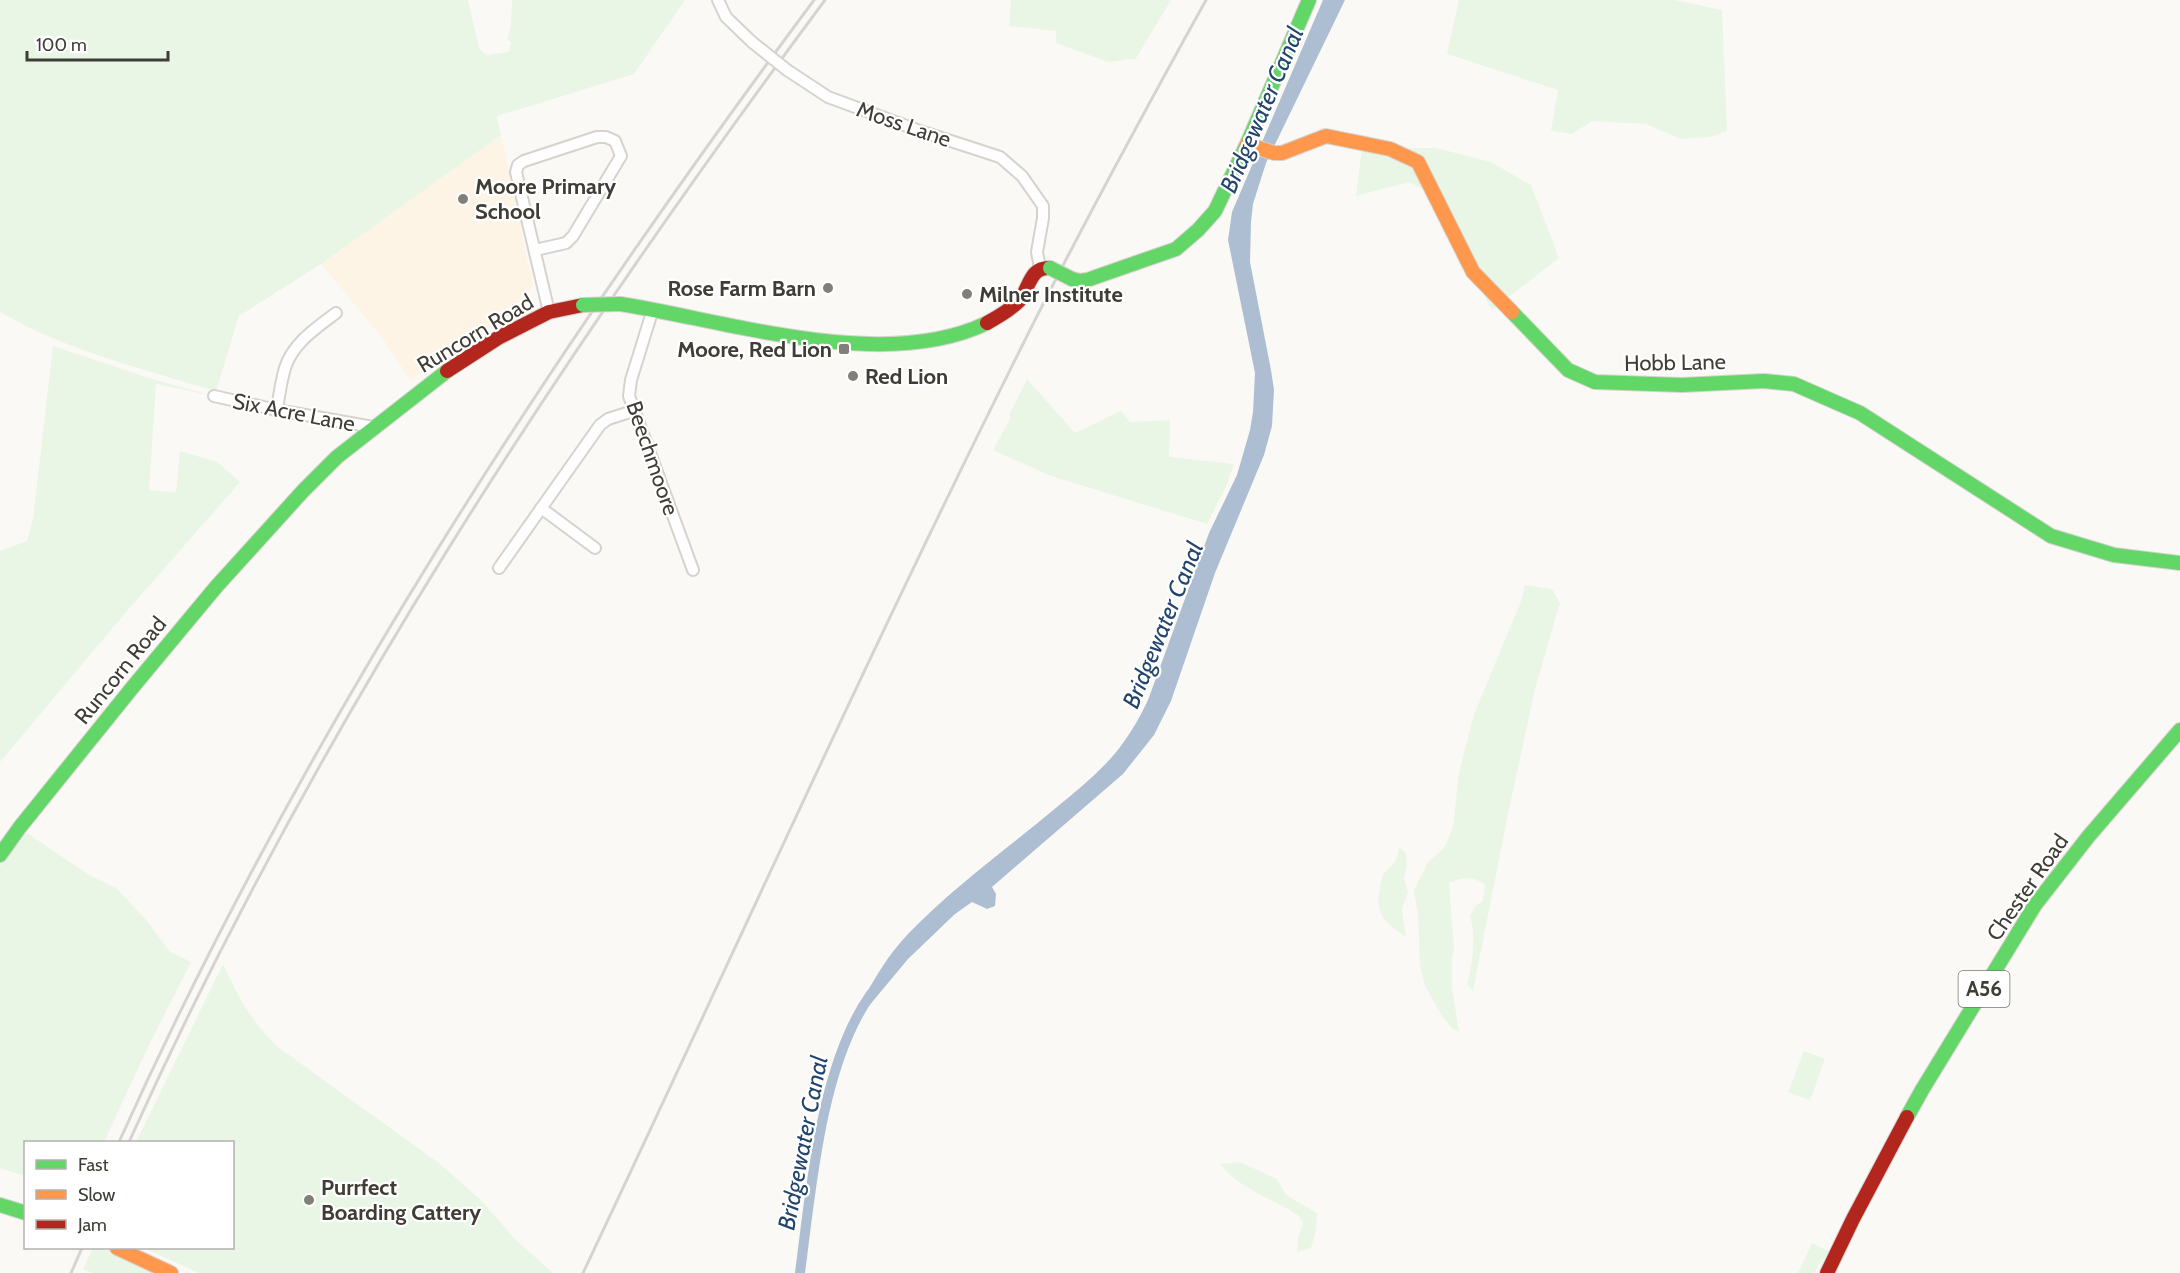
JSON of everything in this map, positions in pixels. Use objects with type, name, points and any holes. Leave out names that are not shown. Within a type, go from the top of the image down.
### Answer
[{"type":"main road","points":[[1045,268],[1072,279],[1087,280],[1176,249],[1197,230],[1215,211],[1250,144],[1310,0]]},
{"type":"main road","name":"Hobb Lane","points":[[1250,144],[1274,153],[1290,152],[1326,136],[1390,149],[1418,162],[1473,272],[1568,370],[1595,382],[1682,385],[1764,381],[1794,384],[1860,413],[2051,536],[2114,555],[2180,563]]},
{"type":"main road","name":"Runcorn Road","points":[[0,855],[94,734],[216,587],[303,491],[337,457],[373,428],[447,371],[498,338],[549,312],[583,305],[620,304],[772,333],[866,346],[908,345],[957,334],[998,318],[1022,298],[1034,273],[1045,268]]},
{"type":"main road","name":"Chester Road","points":[[1827,1273],[1922,1089],[2040,896],[2180,730]]},
{"type":"main road","points":[[0,1205],[24,1213]]},
{"type":"main road","points":[[119,1249],[169,1273]]},
{"type":"street","name":"Moss Lane","points":[[718,0],[726,17],[752,42],[787,70],[828,97],[920,131],[1000,157],[1022,176],[1042,206],[1043,218],[1036,252],[1045,268]]},
{"type":"street","points":[[535,250],[566,243],[573,236],[621,156],[615,141],[606,137],[597,137],[524,160],[518,165],[516,172],[549,312]]},
{"type":"street","name":"Beechmoore","points":[[653,309],[629,396],[693,570]]},
{"type":"street","points":[[277,410],[285,367],[293,352],[303,338],[336,313]]},
{"type":"street","name":"Six Acre Lane","points":[[214,396],[373,428]]},
{"type":"street","points":[[499,568],[600,425],[608,419],[633,411]]},
{"type":"street","points":[[541,508],[595,548]]},
{"type":"shaded area","name":"Moore Primary School","points":[[501,135],[533,286],[518,310],[451,350],[411,381],[383,339],[321,264]]},
{"type":"green space","points":[[0,0],[468,0],[479,48],[486,55],[509,52],[511,42],[507,40],[511,26],[512,0],[685,0],[634,74],[497,116],[501,135],[321,264],[239,316],[216,391],[133,367],[79,348],[52,338],[0,312]]},
{"type":"green space","points":[[1011,0],[1171,0],[1135,60],[1108,62],[1056,43],[1056,31],[1009,26]]},
{"type":"green space","points":[[1459,0],[1675,0],[1722,10],[1727,131],[1710,137],[1681,139],[1646,124],[1592,121],[1572,134],[1551,131],[1558,90],[1447,54]]},
{"type":"green space","points":[[1362,148],[1436,148],[1491,162],[1531,185],[1559,258],[1492,310],[1429,192],[1409,182],[1356,196]]},
{"type":"green space","points":[[53,346],[149,378],[214,396],[156,384],[149,490],[176,492],[180,451],[217,462],[240,482],[126,612],[0,762],[0,551],[27,541],[33,519]]},
{"type":"green space","points":[[1027,379],[1075,433],[1121,411],[1130,422],[1170,420],[1169,457],[1234,464],[1225,489],[1207,524],[1051,476],[993,450],[1011,417],[1009,415]]},
{"type":"green space","points":[[1525,585],[1552,589],[1560,603],[1536,685],[1473,991],[1467,984],[1473,950],[1470,916],[1475,906],[1483,901],[1485,884],[1467,878],[1449,883],[1454,948],[1452,988],[1459,1032],[1452,1028],[1442,1016],[1425,986],[1420,965],[1418,915],[1414,890],[1428,862],[1444,848],[1453,828],[1459,772],[1474,714],[1522,599]]},
{"type":"green space","points":[[27,833],[89,875],[116,888],[148,922],[169,951],[191,962],[104,1141],[24,1141],[24,1176],[0,1168],[0,866]]},
{"type":"green space","points":[[1399,847],[1406,853],[1407,865],[1404,879],[1408,892],[1402,909],[1406,937],[1387,922],[1380,912],[1379,905],[1382,877],[1396,860]]},
{"type":"green space","points":[[223,964],[246,1008],[278,1047],[440,1164],[481,1200],[515,1239],[553,1273],[199,1273],[146,1249],[234,1249],[234,1141],[136,1141]]},
{"type":"green space","points":[[1804,1051],[1825,1059],[1810,1100],[1788,1092]]},
{"type":"green space","points":[[1240,1162],[1277,1179],[1286,1195],[1317,1213],[1316,1231],[1311,1248],[1297,1252],[1298,1238],[1303,1224],[1299,1216],[1237,1181],[1220,1164]]},
{"type":"green space","points":[[1812,1243],[1829,1251],[1814,1273],[1798,1273]]},
{"type":"green space","points":[[93,1249],[101,1249],[132,1261],[153,1273],[92,1273],[83,1269]]},
{"type":"water","points":[[1323,0],[1345,0],[1266,163],[1253,204],[1250,262],[1274,390],[1272,426],[1264,455],[1215,573],[1171,701],[1154,735],[1123,774],[992,887],[996,894],[995,906],[987,909],[972,902],[955,914],[908,959],[868,1007],[861,1002],[888,959],[908,934],[962,884],[1101,769],[1127,738],[1148,700],[1209,533],[1237,475],[1250,430],[1255,373],[1228,240],[1232,212]]},
{"type":"waterway","name":"Bridgewater Canal","points":[[800,1273],[814,1166],[829,1091],[840,1055],[854,1023],[871,994]]},
{"type":"railway","points":[[119,1141],[190,991],[267,842],[349,696],[435,553],[525,411],[619,272],[715,135],[814,0]]},
{"type":"railway","points":[[129,1141],[201,991],[278,842],[360,696],[446,553],[536,411],[630,272],[726,135],[825,0]]},
{"type":"railway","points":[[583,1273],[854,692],[965,461],[1066,259],[1206,0]]},
{"type":"railway","points":[[71,1273],[82,1249]]},
{"type":"traffic: fast","points":[[1072,279],[1087,280],[1176,249],[1215,211],[1247,144],[1309,0]]},
{"type":"traffic: fast","points":[[1050,268],[1072,279]]},
{"type":"traffic: fast","points":[[620,304],[757,331],[805,339],[854,343],[901,344],[946,337],[987,323]]},
{"type":"traffic: fast","points":[[583,305],[620,304]]},
{"type":"traffic: fast","points":[[1512,312],[1568,370],[1595,382],[1682,385],[1764,381],[1794,384],[1860,413],[2051,536],[2114,555],[2180,563]]},
{"type":"traffic: fast","points":[[0,855],[132,688],[216,587],[303,491],[337,457],[447,371]]},
{"type":"traffic: fast","points":[[1907,1117],[2035,905],[2088,837],[2180,730]]},
{"type":"traffic: fast","points":[[0,1205],[24,1212]]},
{"type":"traffic: slow","points":[[1247,144],[1274,153],[1282,153],[1326,136],[1390,149],[1418,162],[1473,272],[1512,312]]},
{"type":"traffic: slow","points":[[119,1249],[171,1273]]},
{"type":"traffic: jam","points":[[987,323],[1019,301],[1038,271],[1050,268]]},
{"type":"traffic: jam","points":[[447,371],[498,338],[549,312],[583,305]]},
{"type":"traffic: jam","points":[[1827,1273],[1907,1117]]},
{"type":"place","name":"Moore Primary School","points":[[463,199]]},
{"type":"place","name":"Rose Farm Barn","points":[[828,288]]},
{"type":"place","name":"Milner Institute","points":[[967,294]]},
{"type":"place","name":"Moore, Red Lion","points":[[844,349]]},
{"type":"place","name":"Red Lion","points":[[853,376]]},
{"type":"place","name":"Purrfect Boarding Cattery","points":[[309,1200]]}]
